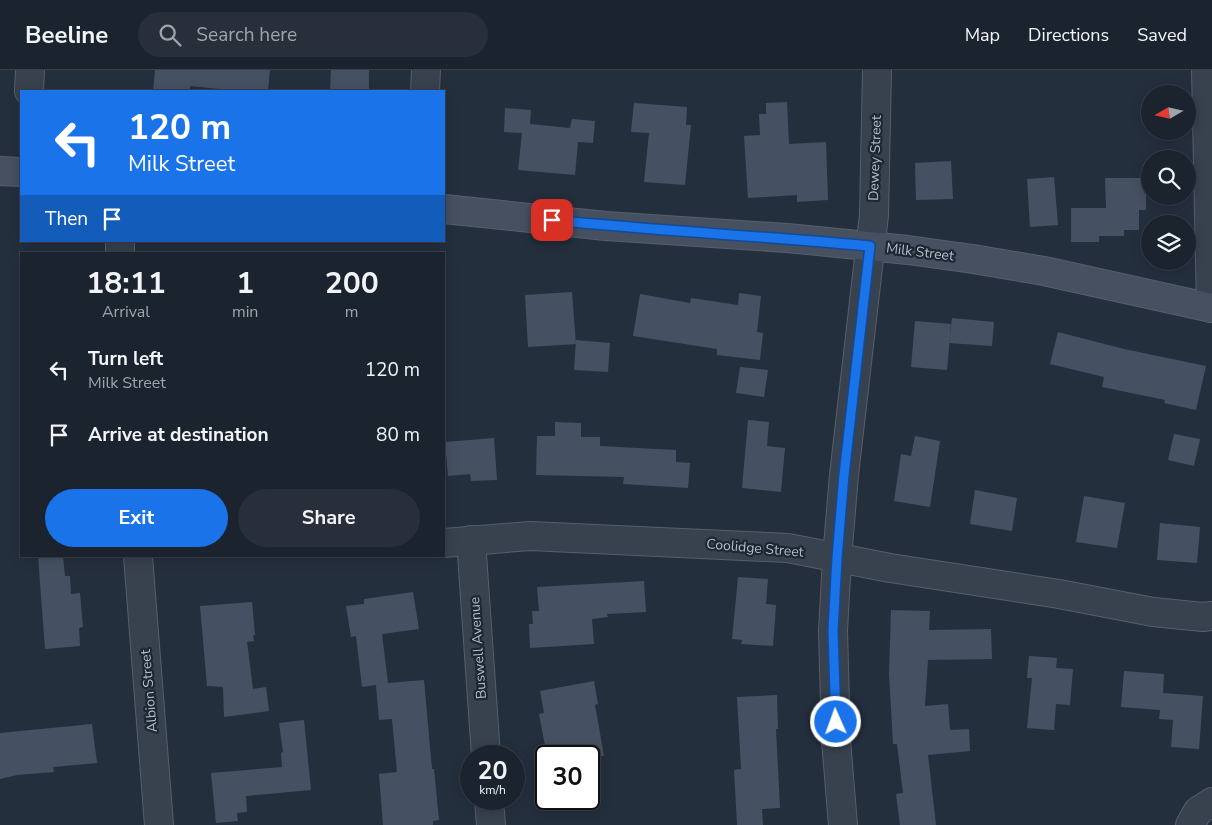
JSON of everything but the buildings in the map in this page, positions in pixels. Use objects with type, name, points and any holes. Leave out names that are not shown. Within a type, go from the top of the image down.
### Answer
[{"type":"street","points":[[29,90],[30,70]]},
{"type":"street","points":[[425,90],[426,70]]},
{"type":"street","name":"Dewey Street","points":[[843,825],[836,740],[833,631],[844,475],[874,215],[877,70]]},
{"type":"street","points":[[1206,70],[1211,308]]},
{"type":"street","points":[[0,171],[20,172]]},
{"type":"street","name":"Milk Street","points":[[445,209],[606,226],[870,246],[974,259],[1044,271],[1211,308]]},
{"type":"street","name":"Coolidge Street","points":[[445,543],[530,536],[788,548],[890,568],[1059,594],[1152,612],[1203,617],[1212,616]]},
{"type":"street","name":"Buswell Avenue","points":[[471,540],[485,745]]},
{"type":"street","name":"Albion Street","points":[[140,557],[159,825]]},
{"type":"street","points":[[1190,825],[1198,811],[1212,802]]},
{"type":"street","points":[[490,810],[491,825]]},
{"type":"route","points":[[552,220],[606,226],[787,238],[870,246],[844,475],[837,558],[833,631],[836,722]]}]
